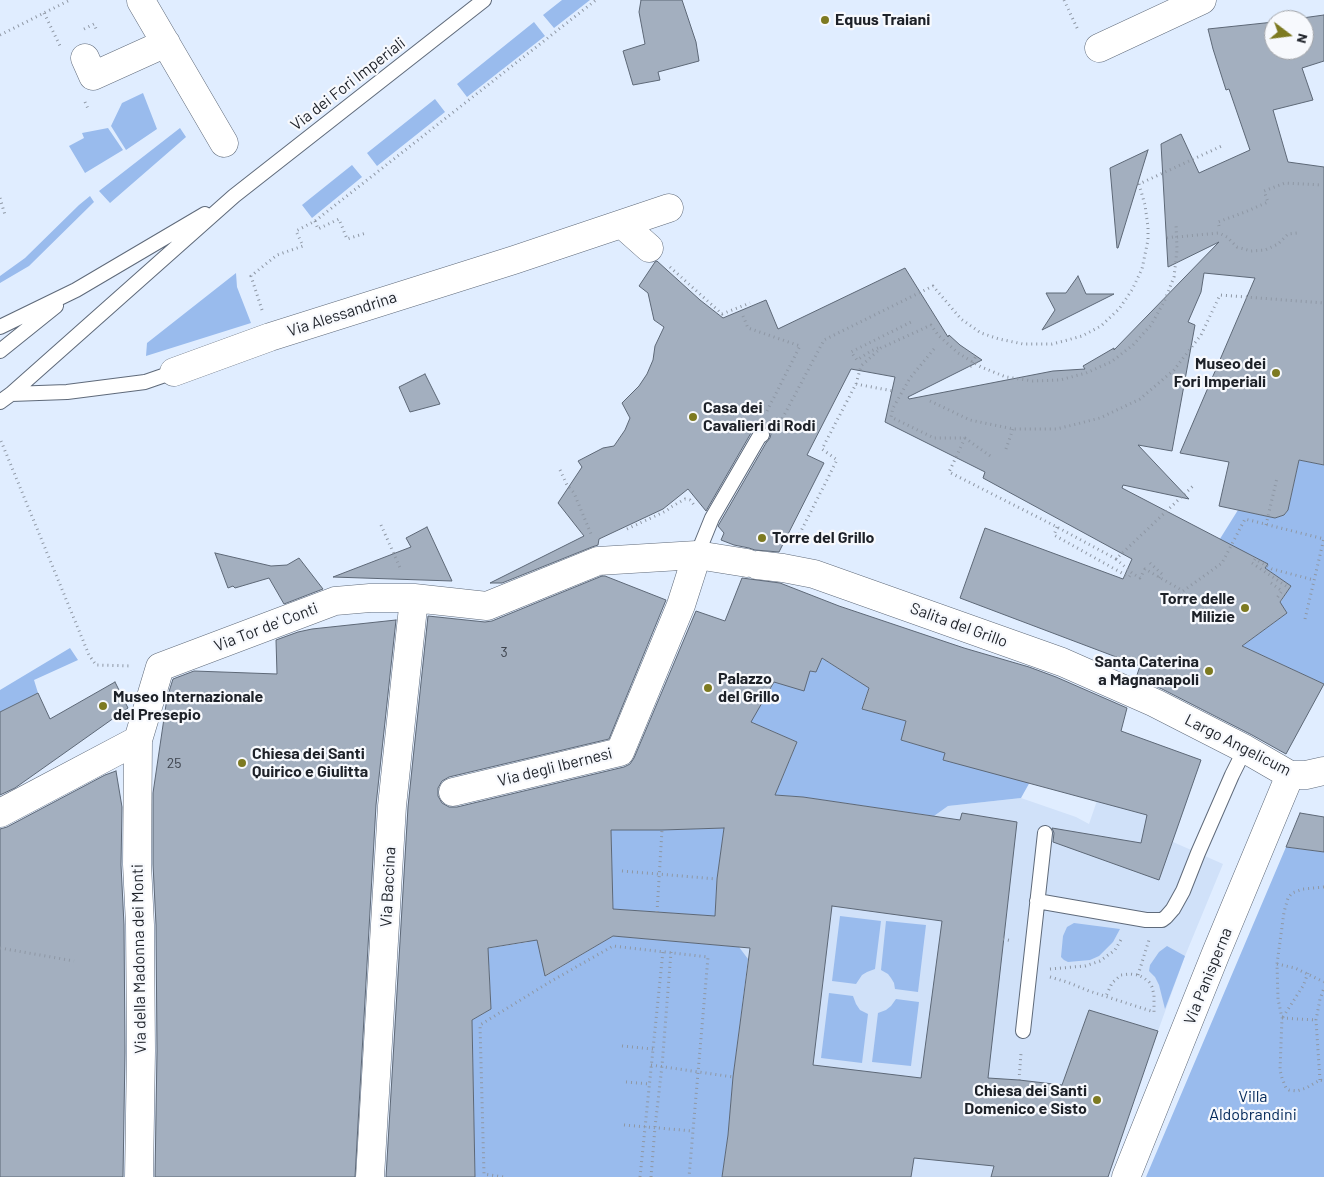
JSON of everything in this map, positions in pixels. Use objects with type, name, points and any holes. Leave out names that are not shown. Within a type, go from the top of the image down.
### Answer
[{"type":"street","points":[[142,0],[224,143]]},
{"type":"street","points":[[1099,48],[1202,0]]},
{"type":"street","points":[[84,58],[93,76],[166,43]]},
{"type":"street","name":"Via Alessandrina","points":[[174,372],[270,337],[514,260],[669,208]]},
{"type":"street","points":[[622,224],[649,248]]},
{"type":"street","name":"Salita del Grillo","points":[[697,555],[814,574],[1062,662],[1155,703]]},
{"type":"street","name":"Via Tor de' Conti","points":[[160,667],[334,601],[370,598],[414,598],[487,606],[598,561],[697,555]]},
{"type":"street","name":"Via degli Ibernesi","points":[[453,792],[620,752],[681,605],[697,555]]},
{"type":"street","name":"Via Baccina","points":[[370,1177],[392,806],[414,598]]},
{"type":"street","points":[[0,813],[138,740],[160,667]]},
{"type":"street","name":"Largo Angelicum","points":[[1155,703],[1245,749],[1290,775],[1306,776],[1324,772]]},
{"type":"street","name":"Via della Madonna dei Monti","points":[[138,740],[141,1042],[139,1177]]},
{"type":"street","name":"Via Panisperna","points":[[1126,1177],[1290,775]]},
{"type":"lane","name":"Via dei Fori Imperiali","points":[[4,400],[234,196],[484,0]]},
{"type":"lane","name":"Via dei Fori Imperiali","points":[[0,327],[76,290],[234,196]]},
{"type":"lane","points":[[0,351],[76,290]]},
{"type":"lane","name":"Via Alessandrina","points":[[4,400],[145,382],[174,372]]},
{"type":"lane","points":[[697,555],[712,518],[759,435]]},
{"type":"lane","points":[[1037,901],[1146,920],[1162,920],[1174,909],[1181,896],[1201,844],[1245,749]]},
{"type":"lane","points":[[1024,1031],[1045,834]]},
{"type":"path","points":[[0,35],[70,0]]},
{"type":"path","points":[[270,337],[251,276],[277,255],[303,246],[296,231],[315,221],[596,0]]},
{"type":"path","points":[[1064,0],[1075,22]]},
{"type":"path","points":[[759,435],[781,421],[824,340],[934,286],[961,319],[981,333],[999,339],[1023,344],[1052,344],[1082,336],[1101,326],[1119,309],[1132,290],[1142,269],[1148,240],[1148,227],[1145,205],[1139,184],[1224,146]]},
{"type":"path","points":[[1218,226],[1218,222],[1268,202],[1264,191],[1278,185],[1285,183],[1321,186]]},
{"type":"path","points":[[0,198],[5,215]]},
{"type":"path","points":[[315,221],[318,228],[339,218],[347,239],[366,232]]},
{"type":"path","points":[[913,322],[851,352],[857,360],[871,351],[931,325],[938,335],[958,353],[981,367],[1006,377],[1033,381],[1060,380],[1086,373],[1111,362],[1133,345],[1151,325],[1164,302],[1174,277],[1177,250],[1175,237],[1176,223]]},
{"type":"path","points":[[1166,238],[1219,233],[1237,246],[1251,251],[1265,250],[1278,244],[1288,234],[1297,234]]},
{"type":"path","points":[[649,248],[722,314],[740,309],[750,303]]},
{"type":"path","points":[[930,401],[970,420],[1013,429],[1057,429],[1100,418],[1140,399],[1180,363],[1201,335],[1220,295],[1324,303]]},
{"type":"path","points":[[742,316],[748,328],[800,346],[759,435]]},
{"type":"path","points":[[762,565],[837,460],[822,449],[856,384],[861,366],[881,348]]},
{"type":"path","points":[[934,349],[910,378],[893,408],[891,417],[934,438],[965,438],[993,458]]},
{"type":"path","points":[[970,366],[976,356]]},
{"type":"path","points":[[856,384],[893,392]]},
{"type":"path","points":[[1006,448],[1013,429]]},
{"type":"path","points":[[965,438],[949,472],[1116,559],[1140,578],[1145,569],[1183,590],[1222,563],[1245,519],[1324,538],[1305,619]]},
{"type":"path","points":[[1,441],[89,655],[96,665],[160,667]]},
{"type":"path","points":[[560,470],[567,485],[574,494],[591,533]]},
{"type":"path","points":[[1266,525],[1277,478]]},
{"type":"path","points":[[1116,559],[1193,486]]},
{"type":"path","points":[[630,527],[666,511],[685,499],[690,500],[697,509]]},
{"type":"path","points":[[381,525],[402,571]]},
{"type":"path","points":[[1057,527],[1054,535],[1128,577],[1132,573]]},
{"type":"path","points":[[1286,586],[1252,563],[1255,559],[1272,569],[1314,580]]},
{"type":"path","points":[[1150,563],[1162,574],[1159,578]]},
{"type":"path","points":[[1271,584],[1282,591],[1277,598]]},
{"type":"path","points":[[657,912],[662,830]]},
{"type":"path","points":[[622,871],[717,879]]},
{"type":"path","points":[[1324,886],[1303,889],[1292,893],[1288,898],[1284,912],[1277,964],[1278,999],[1282,1018],[1280,1070],[1286,1088],[1289,1090],[1297,1091],[1322,1081],[1316,1020],[1324,988]]},
{"type":"path","points":[[1067,968],[1091,964],[1105,958],[1118,946],[1124,933]]},
{"type":"path","points":[[1138,975],[1151,936]]},
{"type":"path","points":[[1003,939],[1012,941]]},
{"type":"path","points":[[503,1177],[484,1175],[480,1025],[613,946],[708,958],[688,1177]]},
{"type":"path","points":[[0,948],[74,961]]},
{"type":"path","points":[[640,1177],[663,951]]},
{"type":"path","points":[[651,1177],[671,952]]},
{"type":"path","points":[[1277,964],[1295,968],[1324,982]]},
{"type":"path","points":[[1282,1018],[1303,986],[1308,973]]},
{"type":"path","points":[[1067,982],[1089,991],[1154,1012],[1152,987],[1149,982],[1138,975],[1120,975],[1112,983],[1106,996]]},
{"type":"path","points":[[1282,1018],[1316,1020]]},
{"type":"path","points":[[1019,1080],[1024,1031]]},
{"type":"path","points":[[622,1046],[653,1049]]},
{"type":"path","points":[[651,1065],[734,1077]]},
{"type":"path","points":[[626,1082],[650,1084]]},
{"type":"path","points":[[624,1125],[693,1131]]},
{"type":"shaded area","points":[[1121,731],[1201,760],[1173,842],[1223,864],[1185,956],[1158,1031],[1089,1010],[1062,1085],[994,1167],[991,1177],[475,1177],[472,1020],[613,936],[611,830],[803,797],[934,816],[948,806],[1021,798],[1076,817],[1089,824]]},
{"type":"green space","points":[[562,0],[590,0],[554,28],[543,15]]},
{"type":"green space","points":[[534,22],[545,36],[467,97],[457,84]]},
{"type":"green space","points":[[143,93],[157,129],[126,150],[111,126],[122,103]]},
{"type":"green space","points":[[435,99],[445,112],[377,166],[367,153]]},
{"type":"green space","points":[[108,128],[123,150],[85,173],[69,146],[84,138],[82,133]]},
{"type":"green space","points":[[180,128],[186,137],[110,203],[99,191]]},
{"type":"green space","points":[[352,165],[362,177],[312,218],[302,205]]},
{"type":"green space","points":[[90,196],[94,202],[29,266],[0,283],[0,276],[25,258]]},
{"type":"green space","points":[[236,273],[237,287],[251,323],[146,356],[147,343]]},
{"type":"green space","points":[[1299,460],[1324,465],[1324,684],[1242,646],[1287,613],[1280,603],[1291,586],[1265,568],[1267,564],[1253,556],[1218,542],[1238,510],[1275,518],[1284,515],[1288,510]]},
{"type":"green space","points":[[70,648],[78,660],[34,680],[38,693],[0,712],[0,690]]},
{"type":"green space","points":[[822,658],[861,683],[872,678],[862,709],[906,721],[901,740],[925,747],[931,725],[946,750],[943,760],[1031,780],[1021,798],[948,806],[934,816],[803,797],[775,795],[797,742],[720,709],[756,685],[770,690],[774,682],[810,671],[816,672]]},
{"type":"green space","points":[[724,828],[717,879],[715,916],[613,909],[611,830]]},
{"type":"green space","name":"Villa Aldobrandini","points":[[1286,847],[1324,852],[1324,1177],[1146,1177]]},
{"type":"green space","points":[[531,914],[546,976],[613,936],[739,947],[748,959],[722,1177],[475,1177],[472,1020],[491,1009],[489,966],[477,950],[528,942]]},
{"type":"green space","points":[[840,916],[881,921],[875,969],[862,975],[856,984],[832,981]]},
{"type":"green space","points":[[886,921],[926,925],[918,992],[895,989],[891,978],[881,970]]},
{"type":"green space","points":[[1074,923],[1120,929],[1113,942],[1099,956],[1090,960],[1068,962],[1061,957],[1063,936],[1067,927]]},
{"type":"green space","points":[[1167,946],[1185,956],[1165,1009],[1159,985],[1149,971],[1150,965],[1159,952]]},
{"type":"green space","points":[[829,993],[853,996],[860,1010],[868,1014],[862,1063],[821,1058]]},
{"type":"green space","points":[[896,999],[919,1002],[911,1066],[872,1062],[878,1013],[886,1010]]},
{"type":"building","points":[[641,0],[682,0],[696,42],[699,61],[658,72],[660,80],[633,85],[623,51],[645,44],[639,12]]},
{"type":"building","points":[[1324,15],[1324,61],[1302,68],[1313,100],[1273,110],[1288,162],[1324,167],[1324,465],[1299,460],[1288,510],[1284,515],[1275,518],[1219,506],[1229,462],[1180,453],[1255,278],[1204,273],[1201,292],[1188,322],[1195,325],[1172,451],[1138,445],[1189,499],[1123,485],[1122,488],[1268,564],[1265,568],[1291,586],[1280,602],[1287,613],[1242,646],[1324,684],[1286,754],[1162,689],[1136,678],[1140,666],[960,598],[985,528],[1123,579],[1132,559],[983,478],[985,472],[885,422],[895,377],[851,369],[807,455],[824,463],[779,552],[755,550],[721,540],[724,533],[718,526],[770,438],[769,430],[761,426],[751,433],[706,511],[688,489],[663,509],[599,539],[598,545],[502,583],[490,583],[584,536],[558,503],[582,467],[578,461],[603,448],[614,446],[625,430],[630,418],[622,403],[639,386],[647,374],[653,360],[655,346],[664,327],[654,320],[648,293],[639,286],[655,262],[657,261],[723,318],[766,300],[778,329],[905,268],[948,337],[949,335],[982,360],[908,397],[909,399],[1053,371],[1085,369],[1083,366],[1114,348],[1114,350],[1219,242],[1168,267],[1161,144],[1181,134],[1199,173],[1250,150],[1229,89],[1226,90],[1208,29],[1264,23],[1264,60],[1314,60],[1314,16]]},
{"type":"building","points":[[1148,150],[1118,248],[1117,248],[1110,168]]},
{"type":"building","points":[[1078,276],[1086,294],[1114,294],[1042,330],[1055,310],[1046,293],[1066,293]]},
{"type":"building","points":[[425,374],[440,404],[410,412],[399,387]]},
{"type":"building","points":[[427,527],[452,581],[333,577],[411,547],[406,538]]},
{"type":"building","points":[[215,553],[271,566],[287,565],[299,558],[323,589],[284,604],[269,578],[235,588],[233,586],[228,588]]},
{"type":"building","points":[[602,576],[666,600],[609,739],[449,777],[442,781],[438,788],[438,796],[442,803],[449,807],[457,807],[630,764],[696,611],[725,621],[742,578],[780,583],[839,606],[1056,677],[1127,708],[1121,731],[1201,760],[1159,880],[1053,842],[1054,833],[1052,828],[1141,843],[1147,815],[943,760],[945,753],[901,740],[906,721],[862,709],[869,688],[822,658],[816,672],[810,671],[804,691],[774,682],[751,722],[797,742],[775,795],[803,797],[960,820],[962,813],[1017,822],[988,1078],[1062,1085],[1089,1010],[1158,1031],[1108,1177],[991,1177],[994,1166],[914,1158],[911,1177],[722,1177],[750,948],[613,936],[545,976],[537,940],[488,948],[491,1009],[472,1020],[475,1177],[386,1177],[408,807],[428,616],[485,622],[492,621]],"holes":[[[724,828],[717,879],[715,916],[613,909],[611,830]],[[832,906],[942,921],[921,1078],[813,1065]]]},
{"type":"building","points":[[396,620],[376,805],[355,1177],[155,1177],[157,1051],[153,793],[167,698],[173,679],[194,671],[277,674],[276,640],[312,629]]},
{"type":"building","points":[[115,682],[128,708],[15,788],[0,795],[0,712],[38,693],[50,719]]},
{"type":"building","points":[[116,771],[122,807],[121,865],[124,925],[125,1051],[123,1177],[0,1177],[0,829]]},
{"type":"building","points":[[1300,813],[1324,817],[1324,852],[1286,847]]},
{"type":"place","name":"Equus Traiani","points":[[825,20]]},
{"type":"place","name":"Museo dei Fori Imperiali","points":[[1276,373]]},
{"type":"place","name":"Casa dei Cavalieri di Rodi","points":[[693,417]]},
{"type":"place","name":"Torre del Grillo","points":[[762,538]]},
{"type":"place","name":"Torre delle Milizie","points":[[1245,608]]},
{"type":"place","name":"Santa Caterina a Magnanapoli","points":[[1209,671]]},
{"type":"place","name":"Palazzo del Grillo","points":[[708,688]]},
{"type":"place","name":"Museo Internazionale del Presepio","points":[[103,706]]},
{"type":"place","name":"Chiesa dei Santi Quirico e Giulitta","points":[[242,763]]},
{"type":"place","name":"Chiesa dei Santi Domenico e Sisto","points":[[1097,1100]]}]
